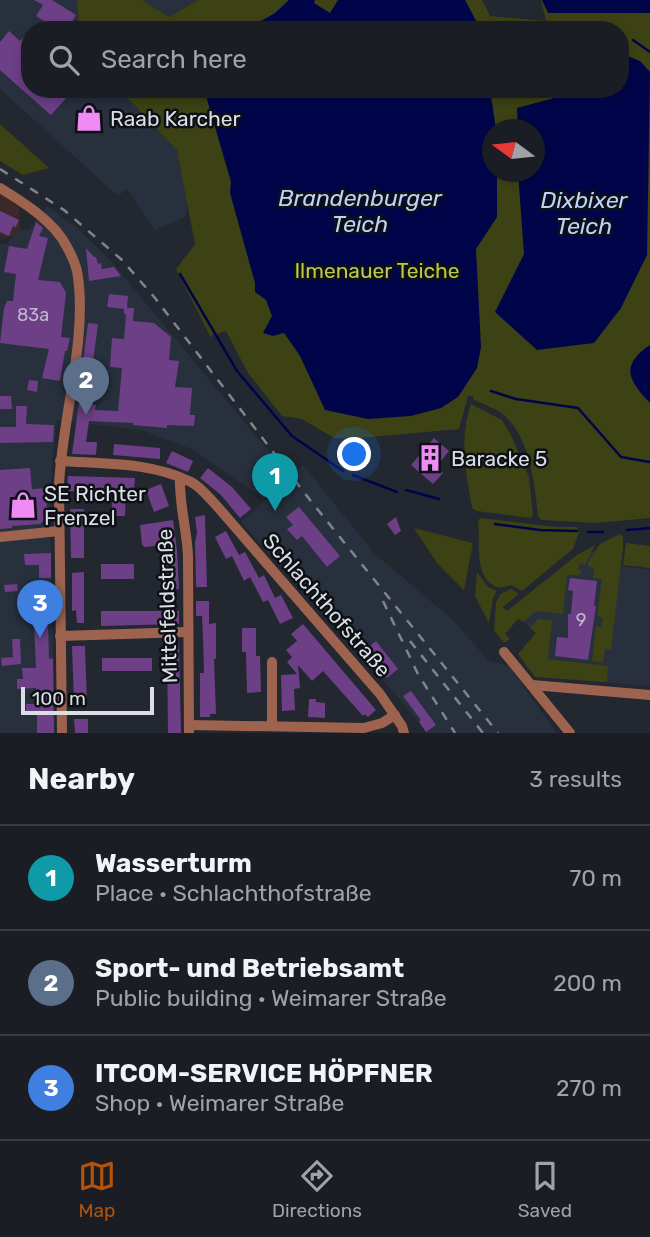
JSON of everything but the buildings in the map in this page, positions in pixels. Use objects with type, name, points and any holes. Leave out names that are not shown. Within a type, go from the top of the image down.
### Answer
[{"type":"street","points":[[0,188],[54,229],[67,246],[78,276],[77,334],[60,461],[62,733]]},
{"type":"street","name":"Schlachthofstraße","points":[[60,461],[138,466],[160,470],[194,483],[380,694],[404,733]]},
{"type":"street","name":"Mittelfeldstraße","points":[[180,478],[179,495],[187,530],[190,729]]},
{"type":"street","points":[[0,537],[59,531]]},
{"type":"street","points":[[60,636],[188,632]]},
{"type":"street","points":[[504,652],[570,733]]},
{"type":"street","points":[[272,662],[272,726]]},
{"type":"street","points":[[532,685],[650,695]]},
{"type":"street","points":[[190,729],[272,726],[364,728],[382,723],[395,715]]},
{"type":"shaded area","name":"Raab Karcher","points":[[0,0],[77,0],[78,21],[21,21],[21,98],[128,98],[177,150],[188,204],[185,217],[155,230],[127,189],[118,196],[0,89]]},
{"type":"shaded area","points":[[142,0],[198,0],[169,17]]},
{"type":"shaded area","points":[[0,192],[19,207],[20,229],[14,236],[6,238],[0,236]]},
{"type":"shaded area","points":[[47,206],[77,228],[111,261],[290,477],[303,465],[375,554],[453,620],[489,661],[509,666],[557,733],[428,733],[241,522],[276,490],[264,499],[191,449],[141,430],[57,420],[52,461],[50,521],[55,733],[0,733],[0,243],[6,245],[20,229],[29,230]]},
{"type":"shaded area","points":[[620,534],[623,537],[621,566],[650,570],[650,686],[535,677],[518,654],[536,633],[519,618],[600,544]]},
{"type":"green space","name":"Ilmenauer Teiche","points":[[77,0],[142,0],[169,17],[198,0],[482,0],[490,16],[546,21],[78,21]]},
{"type":"green space","name":"Ilmenauer Teiche","points":[[541,0],[650,0],[650,518],[597,523],[541,520],[538,516],[530,464],[515,428],[507,418],[473,399],[473,396],[468,396],[459,429],[334,438],[302,419],[282,416],[248,373],[226,331],[210,336],[176,269],[195,244],[177,150],[128,98],[629,98],[629,21],[546,21]]},
{"type":"green space","points":[[0,124],[49,168],[23,175],[0,161]]},
{"type":"green space","points":[[471,404],[502,420],[511,435],[529,477],[533,515],[530,518],[477,511],[472,508],[464,443]]},
{"type":"green space","points":[[480,518],[577,527],[579,532],[573,549],[522,591],[511,585],[499,588],[490,583],[481,569]]},
{"type":"green space","points":[[414,528],[473,543],[464,590],[437,563]]},
{"type":"green space","points":[[620,534],[623,537],[623,547],[611,650],[605,649],[603,663],[592,661],[596,626],[601,627],[603,618],[597,616],[602,579],[593,578],[594,568],[587,566],[592,555],[598,553],[593,554],[600,544]]},
{"type":"green space","points":[[626,543],[650,546],[650,568],[623,565]]},
{"type":"green space","points":[[595,545],[585,565],[580,563],[578,569],[582,571],[579,575],[567,575],[563,614],[537,611],[523,622],[518,619],[505,634],[510,639],[504,643],[494,630],[496,603],[500,594],[511,589],[519,594],[503,607],[507,611],[577,555]]},
{"type":"green space","points":[[477,572],[488,587],[497,591],[493,598],[489,623],[475,596]]},
{"type":"green space","points":[[538,619],[552,620],[548,659],[608,666],[607,682],[535,677],[518,654],[536,633],[530,628]]},
{"type":"water","points":[[289,0],[315,0],[314,3],[330,13],[338,0],[465,0],[476,21],[261,21]]},
{"type":"water","points":[[542,0],[650,0],[650,13],[548,13]]},
{"type":"water","name":"Dixbixer Teich","points":[[629,57],[640,61],[650,72],[647,255],[621,308],[594,343],[537,350],[495,312],[524,254],[519,182],[545,182],[545,119],[518,119],[517,108],[554,98],[629,98]]},
{"type":"water","name":"Brandenburger Teich","points":[[207,98],[491,98],[494,119],[482,119],[482,182],[497,182],[497,217],[476,249],[481,347],[477,368],[458,397],[441,408],[411,416],[368,419],[325,410],[300,356],[284,333],[273,336],[263,333],[272,316],[266,300],[255,292],[255,283],[230,193],[231,182]]},
{"type":"water","points":[[650,345],[650,403],[633,381],[631,367],[640,353]]},
{"type":"waterway","points":[[633,40],[650,52]]},
{"type":"waterway","points":[[180,274],[237,371],[292,436],[343,471]]},
{"type":"waterway","points":[[491,391],[516,399],[578,408],[621,457],[650,462]]},
{"type":"waterway","points":[[353,475],[397,492]]},
{"type":"waterway","points":[[406,490],[439,499]]},
{"type":"waterway","points":[[495,524],[540,530],[577,531]]},
{"type":"waterway","points":[[627,530],[650,528]]},
{"type":"waterway","points":[[588,532],[603,532]]},
{"type":"railway","points":[[0,169],[64,210],[122,260],[155,298],[310,500],[498,733]]},
{"type":"railway","points":[[383,601],[418,674],[455,733]]},
{"type":"railway","points":[[410,641],[483,733]]},
{"type":"place","name":"Raab Karcher","points":[[89,118]]},
{"type":"place","name":"Sport- und Betriebsamt","points":[[86,415]]},
{"type":"place","name":"Baracke 5","points":[[430,458]]},
{"type":"place","name":"SE Richter Frenzel","points":[[23,505]]},
{"type":"place","name":"Wasserturm","points":[[275,511]]},
{"type":"place","name":"ITCOM-SERVICE HÖPFNER","points":[[40,638]]}]
